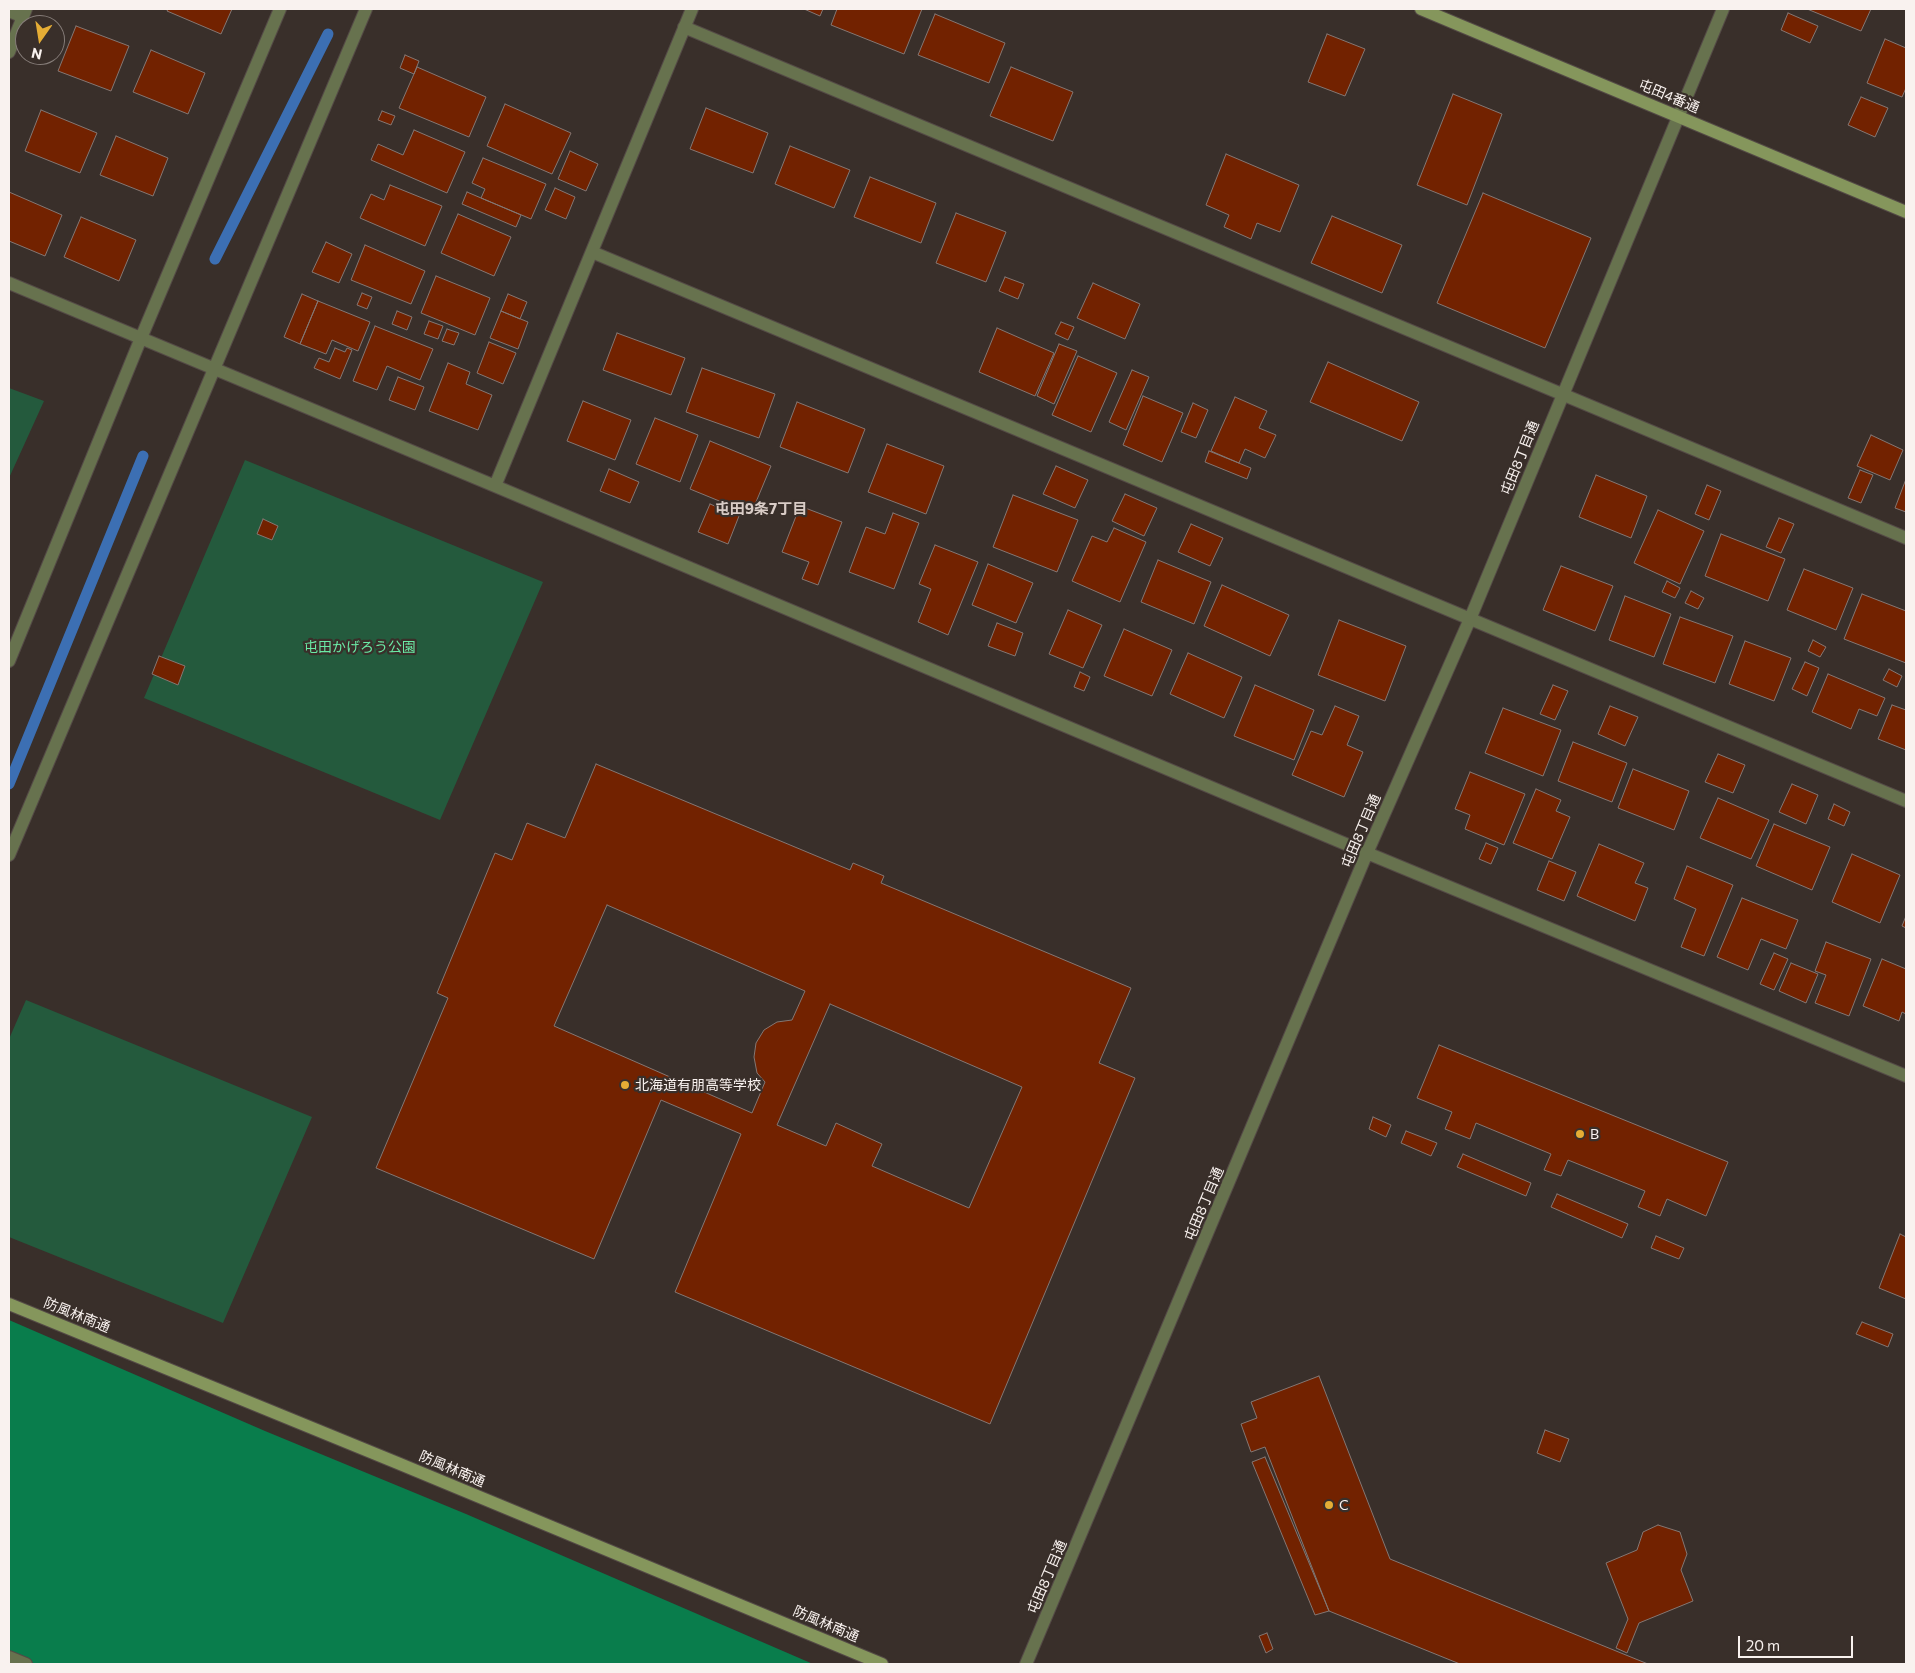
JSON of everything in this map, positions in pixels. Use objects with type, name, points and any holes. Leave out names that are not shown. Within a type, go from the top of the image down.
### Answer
[{"type":"street","points":[[9,661],[140,338],[280,9]]},
{"type":"street","points":[[9,855],[366,9]]},
{"type":"street","points":[[496,486],[692,9]]},
{"type":"street","name":"屯田4番通","points":[[1421,9],[1906,212]]},
{"type":"street","name":"屯田8丁目通","points":[[1026,1664],[1367,853],[1470,619],[1723,9]]},
{"type":"street","points":[[9,11],[25,13],[9,52]]},
{"type":"street","points":[[684,27],[1906,538]]},
{"type":"street","points":[[592,252],[1906,801]]},
{"type":"street","points":[[9,283],[1367,853],[1906,1076]]},
{"type":"street","name":"防風林南通","points":[[9,1304],[882,1664]]},
{"type":"street","points":[[9,1657],[26,1664]]},
{"type":"green space","points":[[9,388],[44,401],[9,478]]},
{"type":"green space","name":"屯田かげろう公園","points":[[245,460],[543,582],[440,820],[144,698]]},
{"type":"green space","points":[[26,1000],[312,1117],[223,1323],[9,1237],[9,1039]]},
{"type":"green space","points":[[9,1320],[265,1431],[466,1514],[813,1664],[9,1664]]},
{"type":"building","points":[[168,9],[232,9],[221,34],[167,11]]},
{"type":"building","points":[[804,9],[823,9],[820,16]]},
{"type":"building","points":[[837,9],[922,9],[904,54],[831,25]]},
{"type":"building","points":[[1807,9],[1871,9],[1861,31]]},
{"type":"building","points":[[1788,13],[1818,26],[1810,43],[1781,30]]},
{"type":"building","points":[[935,14],[1005,43],[989,83],[918,55]]},
{"type":"building","points":[[76,26],[129,46],[111,91],[58,71],[60,65],[65,65],[65,54]]},
{"type":"building","points":[[1327,34],[1365,49],[1345,96],[1308,82]]},
{"type":"building","points":[[1885,39],[1906,48],[1906,88],[1902,97],[1867,83]]},
{"type":"building","points":[[151,50],[205,73],[188,114],[133,92]]},
{"type":"building","points":[[405,55],[419,61],[414,74],[400,68]]},
{"type":"building","points":[[417,67],[486,97],[469,137],[399,108]]},
{"type":"building","points":[[1011,67],[1073,92],[1053,141],[990,116]]},
{"type":"building","points":[[1453,94],[1502,114],[1467,205],[1417,185]]},
{"type":"building","points":[[1861,97],[1888,108],[1875,137],[1848,125]]},
{"type":"building","points":[[505,104],[571,133],[552,174],[487,146]]},
{"type":"building","points":[[706,108],[768,133],[753,173],[690,149]]},
{"type":"building","points":[[41,110],[97,133],[80,173],[25,151]]},
{"type":"building","points":[[382,111],[395,116],[391,125],[378,120]]},
{"type":"building","points":[[414,130],[465,152],[447,193],[371,160],[378,144],[403,155]]},
{"type":"building","points":[[116,136],[168,158],[153,196],[100,175]]},
{"type":"building","points":[[790,146],[850,170],[834,208],[775,184]]},
{"type":"building","points":[[570,151],[598,164],[586,191],[558,179]]},
{"type":"building","points":[[1226,154],[1299,185],[1280,232],[1257,223],[1251,239],[1224,227],[1229,215],[1206,205]]},
{"type":"building","points":[[483,158],[546,184],[531,219],[481,198],[485,189],[472,183]]},
{"type":"building","points":[[870,177],[936,203],[921,243],[854,217]]},
{"type":"building","points":[[390,185],[442,206],[425,246],[360,218],[371,194],[384,200]]},
{"type":"building","points":[[555,188],[575,197],[566,219],[545,210]]},
{"type":"building","points":[[9,192],[62,215],[45,256],[9,241]]},
{"type":"building","points":[[467,192],[521,215],[516,227],[462,204]]},
{"type":"building","points":[[1483,193],[1591,238],[1545,348],[1437,303]]},
{"type":"building","points":[[956,213],[1006,232],[986,282],[936,263]]},
{"type":"building","points":[[458,214],[511,237],[494,276],[441,253]]},
{"type":"building","points":[[1332,216],[1402,245],[1382,293],[1311,263]]},
{"type":"building","points":[[81,217],[136,240],[119,281],[64,257]]},
{"type":"building","points":[[326,242],[352,254],[339,283],[312,272]]},
{"type":"building","points":[[365,245],[425,271],[411,304],[351,280]]},
{"type":"building","points":[[436,276],[490,298],[475,335],[421,313]]},
{"type":"building","points":[[1005,277],[1024,284],[1018,299],[999,291]]},
{"type":"building","points":[[1093,283],[1140,304],[1125,339],[1077,318]]},
{"type":"building","points":[[362,293],[372,297],[367,309],[357,305]]},
{"type":"building","points":[[302,294],[318,301],[300,344],[284,337]]},
{"type":"building","points":[[508,294],[527,302],[520,319],[501,311]]},
{"type":"building","points":[[318,301],[370,322],[358,351],[332,340],[326,354],[300,344]]},
{"type":"building","points":[[397,311],[412,317],[407,330],[392,324]]},
{"type":"building","points":[[501,311],[528,322],[518,349],[490,338]]},
{"type":"building","points":[[429,321],[443,326],[438,339],[424,334]]},
{"type":"building","points":[[1061,322],[1074,327],[1068,340],[1055,334]]},
{"type":"building","points":[[375,326],[433,349],[420,380],[387,366],[377,390],[353,381]]},
{"type":"building","points":[[997,328],[1054,353],[1035,396],[979,372]]},
{"type":"building","points":[[447,329],[459,333],[454,345],[442,341]]},
{"type":"building","points":[[617,333],[685,358],[671,395],[603,370]]},
{"type":"building","points":[[489,342],[516,353],[503,384],[477,373]]},
{"type":"building","points":[[1059,344],[1077,351],[1054,404],[1037,396]]},
{"type":"building","points":[[335,348],[345,352],[347,348],[352,350],[340,379],[314,368],[319,358],[329,362]]},
{"type":"building","points":[[1078,356],[1117,373],[1091,432],[1052,415]]},
{"type":"building","points":[[1328,362],[1419,402],[1402,441],[1310,402]]},
{"type":"building","points":[[448,363],[470,372],[466,384],[492,395],[478,430],[429,411]]},
{"type":"building","points":[[702,368],[775,394],[759,438],[686,412]]},
{"type":"building","points":[[1132,370],[1149,377],[1126,430],[1109,422]]},
{"type":"building","points":[[398,377],[424,387],[415,410],[389,400]]},
{"type":"building","points":[[1143,396],[1183,413],[1162,462],[1123,445]]},
{"type":"building","points":[[1235,397],[1267,411],[1259,428],[1276,435],[1265,458],[1245,449],[1239,463],[1211,451]]},
{"type":"building","points":[[583,401],[631,420],[615,460],[567,441]]},
{"type":"building","points":[[797,402],[865,429],[848,473],[780,447]]},
{"type":"building","points":[[1193,403],[1208,410],[1196,438],[1181,432]]},
{"type":"building","points":[[655,418],[698,435],[680,482],[636,464]]},
{"type":"building","points":[[1871,435],[1903,450],[1890,480],[1857,466]]},
{"type":"building","points":[[710,441],[771,466],[751,514],[690,489]]},
{"type":"building","points":[[887,444],[944,466],[926,514],[868,492]]},
{"type":"building","points":[[1209,451],[1251,468],[1247,479],[1205,462]]},
{"type":"building","points":[[1056,466],[1088,480],[1075,508],[1043,494]]},
{"type":"building","points":[[609,469],[639,482],[630,503],[600,491]]},
{"type":"building","points":[[1860,470],[1873,475],[1861,503],[1848,498]]},
{"type":"building","points":[[1596,475],[1647,496],[1631,538],[1579,517]]},
{"type":"building","points":[[1906,479],[1906,512],[1895,508]]},
{"type":"building","points":[[1707,485],[1721,491],[1709,520],[1695,514]]},
{"type":"building","points":[[1125,494],[1157,508],[1144,536],[1112,521]]},
{"type":"building","points":[[1013,495],[1078,520],[1057,572],[993,547]]},
{"type":"building","points":[[710,504],[739,516],[728,544],[698,532]]},
{"type":"building","points":[[800,506],[842,522],[818,585],[802,579],[809,562],[782,552]]},
{"type":"building","points":[[1658,510],[1704,531],[1680,584],[1634,563]]},
{"type":"building","points":[[893,513],[919,523],[894,589],[849,572],[866,527],[885,534]]},
{"type":"building","points":[[1779,518],[1794,524],[1781,553],[1766,547]]},
{"type":"building","points":[[263,519],[278,526],[272,540],[257,534]]},
{"type":"building","points":[[1191,524],[1223,538],[1210,566],[1178,552]]},
{"type":"building","points":[[1114,528],[1146,542],[1120,602],[1072,581],[1092,536],[1107,542]]},
{"type":"building","points":[[1721,534],[1785,559],[1768,601],[1705,576]]},
{"type":"building","points":[[935,545],[978,562],[948,635],[918,622],[931,589],[919,584]]},
{"type":"building","points":[[1158,560],[1211,582],[1194,624],[1141,602]]},
{"type":"building","points":[[988,564],[1033,583],[1016,623],[972,605]]},
{"type":"building","points":[[1561,566],[1613,586],[1595,631],[1543,610]]},
{"type":"building","points":[[1804,569],[1853,588],[1836,630],[1787,610]]},
{"type":"building","points":[[1667,581],[1680,588],[1675,598],[1662,592]]},
{"type":"building","points":[[1222,585],[1289,615],[1270,656],[1204,626]]},
{"type":"building","points":[[1691,591],[1704,598],[1698,609],[1685,603]]},
{"type":"building","points":[[1862,594],[1906,611],[1906,663],[1844,639]]},
{"type":"building","points":[[1625,596],[1671,614],[1654,657],[1609,640]]},
{"type":"building","points":[[1068,610],[1102,625],[1083,668],[1049,654]]},
{"type":"building","points":[[1680,617],[1733,636],[1715,683],[1663,664]]},
{"type":"building","points":[[1339,620],[1406,646],[1385,701],[1318,675]]},
{"type":"building","points":[[997,623],[1023,633],[1015,656],[988,646]]},
{"type":"building","points":[[1124,629],[1172,650],[1152,696],[1104,676]]},
{"type":"building","points":[[1813,640],[1826,647],[1820,657],[1808,651]]},
{"type":"building","points":[[1745,641],[1791,658],[1774,701],[1729,684]]},
{"type":"building","points":[[1188,653],[1242,677],[1224,718],[1170,694]]},
{"type":"building","points":[[159,656],[185,666],[178,685],[152,674]]},
{"type":"building","points":[[1805,662],[1819,668],[1807,696],[1792,689]]},
{"type":"building","points":[[1889,669],[1902,676],[1897,687],[1883,680]]},
{"type":"building","points":[[1080,672],[1090,677],[1084,691],[1074,687]]},
{"type":"building","points":[[1828,674],[1885,698],[1877,716],[1859,709],[1851,729],[1812,712]]},
{"type":"building","points":[[1255,685],[1314,710],[1294,760],[1234,736]]},
{"type":"building","points":[[1553,685],[1568,691],[1555,720],[1540,714]]},
{"type":"building","points":[[1892,705],[1906,710],[1906,750],[1878,739]]},
{"type":"building","points":[[1335,706],[1359,716],[1347,745],[1363,752],[1344,797],[1292,775],[1311,731],[1322,735]]},
{"type":"building","points":[[1610,706],[1638,717],[1625,746],[1598,734]]},
{"type":"building","points":[[1503,708],[1561,730],[1543,776],[1485,753]]},
{"type":"building","points":[[1573,742],[1627,763],[1612,802],[1558,781]]},
{"type":"building","points":[[1718,754],[1745,765],[1733,793],[1705,782]]},
{"type":"building","points":[[596,764],[850,870],[853,863],[884,876],[881,883],[1131,988],[1099,1063],[1135,1078],[990,1424],[675,1292],[741,1134],[661,1100],[594,1259],[376,1168],[448,998],[437,993],[495,853],[512,860],[527,823],[565,838]],"holes":[[[607,905],[805,991],[792,1020],[777,1022],[764,1030],[756,1043],[754,1057],[757,1073],[765,1082],[752,1113],[554,1026]],[[830,1004],[1022,1087],[969,1208],[872,1166],[882,1144],[836,1123],[826,1146],[777,1125]]]},
{"type":"building","points":[[1633,769],[1689,791],[1674,830],[1618,808]]},
{"type":"building","points":[[1470,772],[1525,794],[1504,845],[1465,829],[1470,815],[1455,809]]},
{"type":"building","points":[[1792,784],[1818,795],[1806,824],[1779,812]]},
{"type":"building","points":[[1536,789],[1561,800],[1556,811],[1570,817],[1552,859],[1513,843]]},
{"type":"building","points":[[1718,798],[1769,820],[1751,859],[1700,838]]},
{"type":"building","points":[[1834,804],[1850,812],[1844,826],[1828,819]]},
{"type":"building","points":[[1774,824],[1830,847],[1812,890],[1756,866]]},
{"type":"building","points":[[1486,843],[1498,848],[1491,864],[1479,859]]},
{"type":"building","points":[[1599,844],[1644,863],[1635,883],[1648,888],[1635,921],[1577,896]]},
{"type":"building","points":[[1852,854],[1900,875],[1880,923],[1832,902]]},
{"type":"building","points":[[1549,861],[1576,872],[1564,901],[1537,890]]},
{"type":"building","points":[[1687,866],[1733,885],[1704,956],[1681,947],[1696,909],[1674,899]]},
{"type":"building","points":[[1742,898],[1798,920],[1786,949],[1761,939],[1748,970],[1717,957]]},
{"type":"building","points":[[1906,916],[1906,928],[1902,926]]},
{"type":"building","points":[[1826,942],[1871,959],[1849,1016],[1815,1003],[1826,975],[1815,971]]},
{"type":"building","points":[[1774,953],[1788,959],[1774,990],[1760,984]]},
{"type":"building","points":[[1882,959],[1906,969],[1906,1014],[1902,1012],[1899,1021],[1863,1006]]},
{"type":"building","points":[[1791,963],[1818,974],[1806,1003],[1779,991]]},
{"type":"building","name":"B","points":[[1439,1045],[1728,1162],[1706,1216],[1667,1199],[1660,1216],[1638,1207],[1645,1191],[1568,1160],[1561,1176],[1544,1170],[1551,1154],[1476,1123],[1470,1139],[1445,1129],[1452,1112],[1417,1098]]},
{"type":"building","points":[[1373,1117],[1391,1125],[1386,1137],[1369,1129]]},
{"type":"building","points":[[1406,1131],[1437,1143],[1431,1156],[1401,1143]]},
{"type":"building","points":[[1463,1154],[1531,1183],[1526,1196],[1457,1167]]},
{"type":"building","points":[[1557,1194],[1628,1224],[1622,1238],[1551,1207]]},
{"type":"building","points":[[1900,1234],[1906,1237],[1906,1299],[1879,1288]]},
{"type":"building","points":[[1656,1236],[1684,1248],[1679,1259],[1651,1248]]},
{"type":"building","points":[[1862,1322],[1893,1334],[1888,1347],[1856,1334]]},
{"type":"building","name":"C","points":[[1319,1376],[1390,1559],[1648,1664],[1460,1664],[1329,1611],[1265,1447],[1251,1452],[1241,1424],[1257,1418],[1251,1402]]},
{"type":"building","points":[[1545,1430],[1569,1439],[1560,1462],[1537,1453]]},
{"type":"building","points":[[1265,1457],[1329,1611],[1315,1615],[1252,1462]]},
{"type":"building","points":[[1658,1525],[1680,1532],[1687,1554],[1681,1570],[1693,1601],[1639,1623],[1627,1653],[1616,1648],[1628,1619],[1606,1563],[1637,1550],[1643,1532]]},
{"type":"building","points":[[1267,1633],[1273,1649],[1266,1653],[1259,1636]]},
{"type":"waterway","points":[[215,259],[328,34]]},
{"type":"waterway","points":[[9,784],[143,456]]},
{"type":"place","name":"北海道有朋高等学校","points":[[625,1085]]},
{"type":"place","name":"B","points":[[1580,1134]]},
{"type":"place","name":"C","points":[[1329,1505]]},
{"type":"district","name":"屯田9条7丁目","points":[[761,509]]}]
